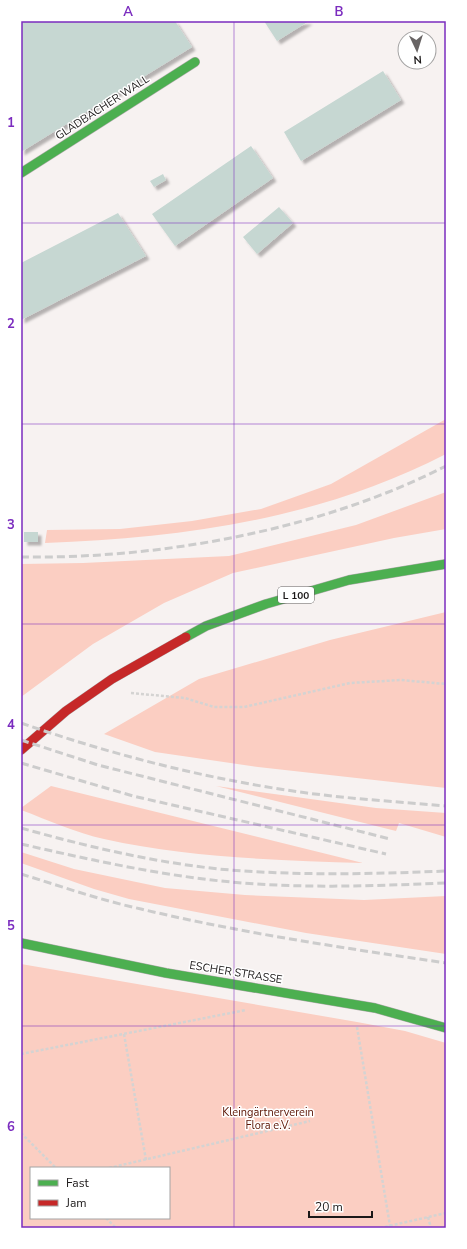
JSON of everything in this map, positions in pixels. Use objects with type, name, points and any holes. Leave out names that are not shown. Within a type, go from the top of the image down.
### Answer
[{"type":"street","name":"GLADBACHER WALL","points":[[21,173],[195,62]]},
{"type":"street","name":"L 100","points":[[21,750],[66,711],[112,679],[155,653],[206,626],[266,604],[349,580],[446,564]]},
{"type":"street","name":"ESCHER STRASSE","points":[[21,943],[134,968],[360,1005],[423,1020],[446,1028]]},
{"type":"path","points":[[129,692],[185,698],[214,707],[244,707],[350,683],[401,680],[446,684]]},
{"type":"path","points":[[21,1054],[251,1009],[253,988]]},
{"type":"path","points":[[360,1005],[357,1022],[390,1226]]},
{"type":"path","points":[[124,1034],[146,1160]]},
{"type":"path","points":[[114,1167],[310,1121]]},
{"type":"path","points":[[21,1133],[55,1167]]},
{"type":"path","points":[[380,1228],[446,1213]]},
{"type":"path","points":[[428,1217],[431,1228]]},
{"type":"path","points":[[107,1219],[116,1228]]},
{"type":"green space","points":[[446,419],[446,454],[398,476],[350,495],[250,521],[200,530],[149,536],[45,543],[47,530],[120,529],[192,521],[261,509],[331,484]]},
{"type":"green space","points":[[446,492],[446,529],[394,538],[233,573],[164,603],[93,644],[21,697],[21,564],[83,563],[229,556],[356,525]]},
{"type":"green space","points":[[446,612],[446,788],[258,767],[155,752],[104,734],[199,679],[330,640]]},
{"type":"green space","points":[[51,786],[363,863],[233,857],[168,850],[104,839],[73,830],[21,810],[21,808]]},
{"type":"green space","points":[[216,786],[376,808],[446,813],[446,837],[399,823],[396,831]]},
{"type":"green space","points":[[21,852],[74,869],[165,888],[245,895],[364,900],[446,896],[446,954],[306,933],[129,899],[94,889],[21,863]]},
{"type":"green space","name":"Kleingärtnerverein Flora e.V.","points":[[21,964],[357,1022],[405,1031],[446,1043],[446,1228],[21,1228]]},
{"type":"building","points":[[21,21],[175,21],[192,47],[21,152]]},
{"type":"building","points":[[264,21],[309,21],[277,41]]},
{"type":"building","points":[[383,71],[401,100],[301,161],[284,132]]},
{"type":"building","points":[[251,146],[273,178],[175,246],[152,214]]},
{"type":"building","points":[[163,174],[166,180],[154,187],[150,181]]},
{"type":"building","points":[[279,207],[293,223],[257,254],[243,237]]},
{"type":"building","points":[[118,213],[146,256],[21,320],[21,263]]},
{"type":"building","points":[[24,532],[38,532],[38,542],[24,542]]},
{"type":"railway","points":[[21,557],[129,553],[184,546],[239,536],[346,508],[397,488],[446,466]]},
{"type":"railway","points":[[21,723],[91,746],[198,774],[271,788],[307,793],[446,806]]},
{"type":"railway","points":[[21,740],[98,765],[390,839]]},
{"type":"railway","points":[[21,763],[133,796],[386,854]]},
{"type":"railway","points":[[21,828],[119,853],[219,869],[304,874],[361,874],[446,871]]},
{"type":"railway","points":[[21,844],[146,870],[249,884],[362,886],[446,883]]},
{"type":"railway","points":[[21,874],[80,893],[179,918],[369,952],[446,963]]},
{"type":"traffic: fast","points":[[21,173],[195,62]]},
{"type":"traffic: fast","points":[[186,637],[206,626],[266,604],[349,580],[446,564]]},
{"type":"traffic: fast","points":[[21,943],[166,973],[375,1008],[446,1028]]},
{"type":"traffic: jam","points":[[21,750],[66,711],[112,679],[186,637]]}]
